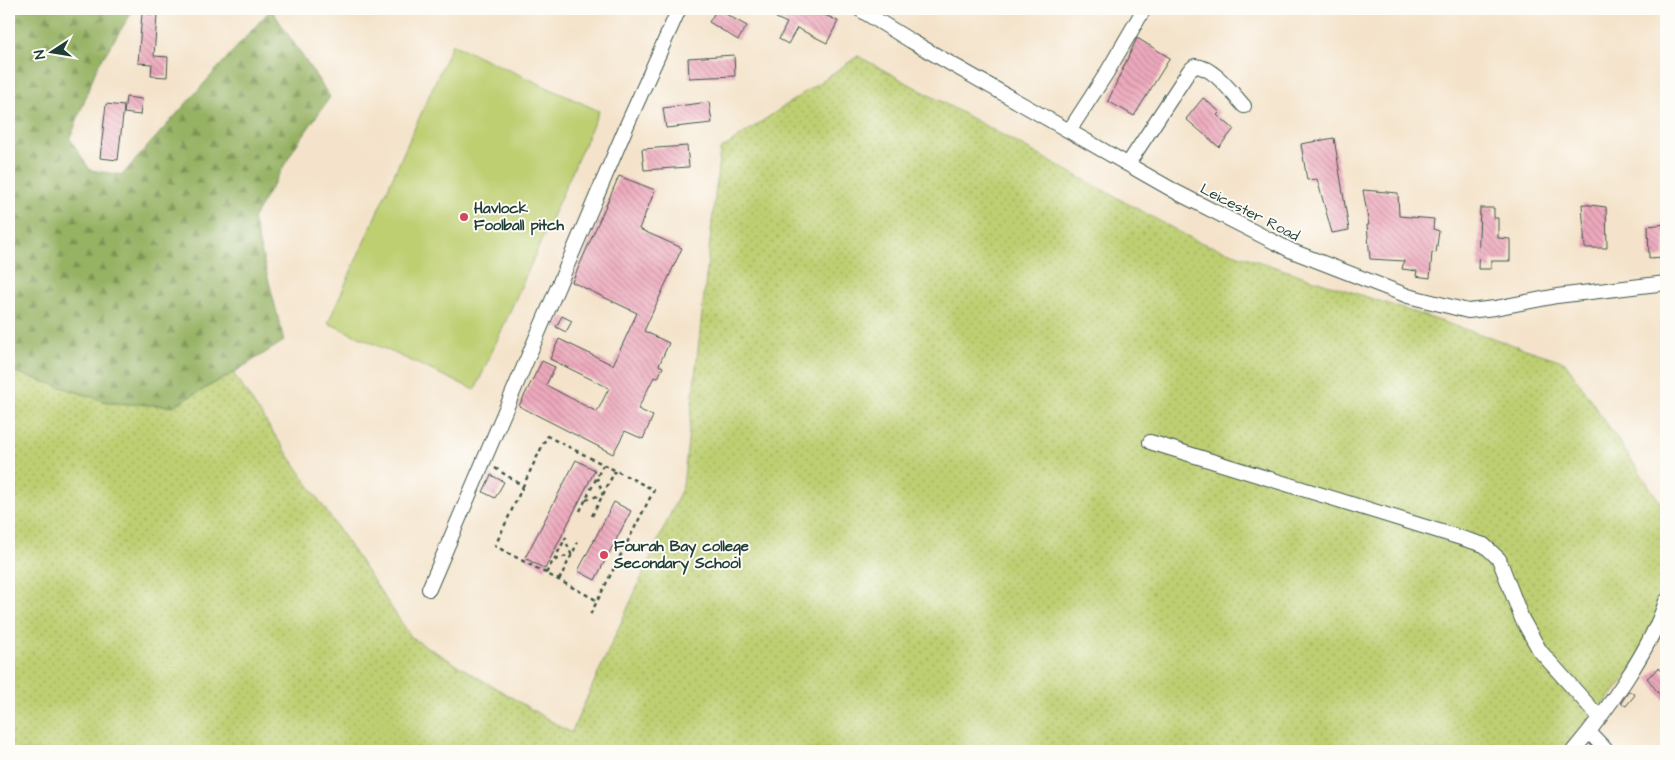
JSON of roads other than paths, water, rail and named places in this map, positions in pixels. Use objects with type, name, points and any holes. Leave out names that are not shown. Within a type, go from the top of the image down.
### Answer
[{"type":"street","points":[[429,589],[482,460],[679,9]]},
{"type":"street","name":"Leicester Road","points":[[859,9],[1178,193],[1292,251],[1408,296],[1468,311],[1495,308],[1557,296],[1666,283]]},
{"type":"street","points":[[1069,131],[1106,74],[1144,9]]},
{"type":"street","points":[[1128,164],[1189,71],[1195,66],[1203,66],[1212,73],[1244,106]]},
{"type":"street","points":[[1150,442],[1484,545],[1499,559],[1522,619],[1540,651],[1599,717]]},
{"type":"street","points":[[1573,751],[1589,732],[1650,638],[1666,600]]},
{"type":"street","points":[[1589,732],[1607,751]]},
{"type":"place","name":"Havlock Foolball pitch","points":[[464,217]]},
{"type":"place","name":"Fourah Bay college Secondary School","points":[[604,555]]}]
